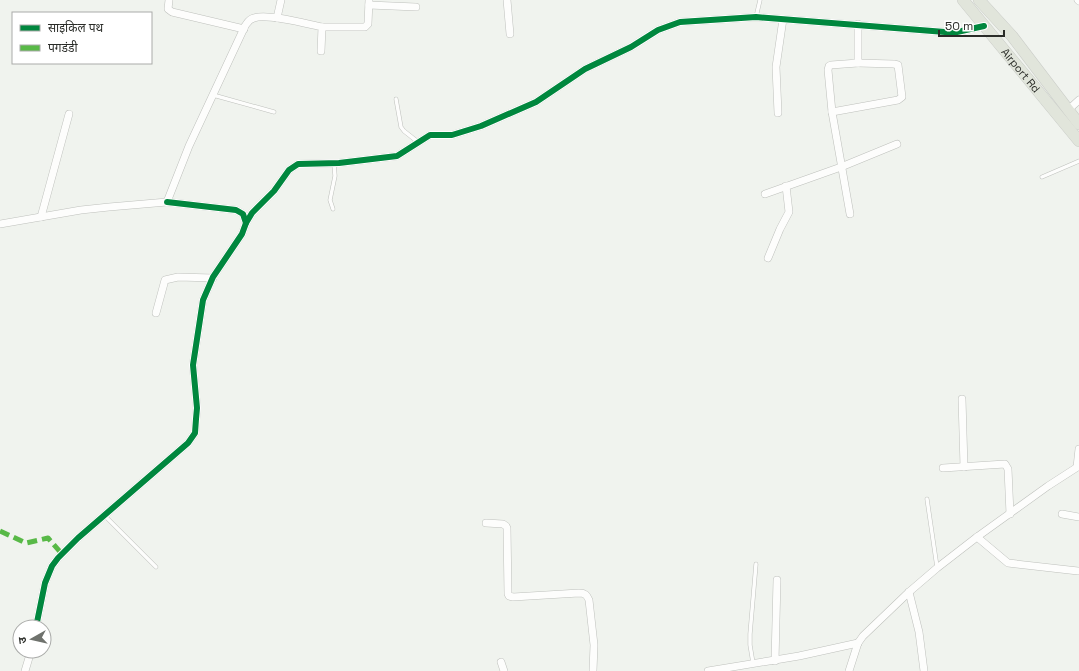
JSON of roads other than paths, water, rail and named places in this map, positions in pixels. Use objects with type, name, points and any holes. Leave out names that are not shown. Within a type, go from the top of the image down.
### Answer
[{"type":"main road","name":"Airport Rd","points":[[963,0],[1079,141]]},
{"type":"main road","points":[[979,0],[1012,36],[1079,124]]},
{"type":"street","points":[[169,0],[168,8],[172,12],[244,28]]},
{"type":"street","points":[[276,18],[281,0]]},
{"type":"street","points":[[507,0],[510,34]]},
{"type":"street","points":[[168,202],[189,146],[244,28],[249,21],[256,17],[276,18],[322,27],[365,27],[368,24],[369,2],[416,7]]},
{"type":"street","points":[[38,619],[45,583],[52,566],[78,538],[188,444],[192,438],[195,432],[197,408],[193,365],[203,300],[213,278],[242,234],[252,213],[274,191],[294,166],[397,156],[430,135],[452,135],[472,129],[536,102],[585,70],[631,47],[658,30],[680,22],[756,17],[945,32],[957,32],[984,26]]},
{"type":"street","points":[[778,113],[776,67],[783,19]]},
{"type":"street","points":[[858,24],[858,63]]},
{"type":"street","points":[[321,51],[322,27]]},
{"type":"street","points":[[832,112],[898,100],[902,97],[898,65],[858,63],[831,65],[828,67],[832,112],[850,214]]},
{"type":"street","points":[[1068,110],[1079,100]]},
{"type":"street","points":[[41,217],[69,114]]},
{"type":"street","points":[[765,194],[841,167],[897,144]]},
{"type":"street","points":[[768,258],[780,228],[789,212],[786,186]]},
{"type":"street","points":[[0,224],[109,206],[168,202],[236,210],[243,214],[246,223]]},
{"type":"street","points":[[156,312],[165,280],[178,277],[213,278]]},
{"type":"street","points":[[962,399],[964,467]]},
{"type":"street","points":[[849,671],[858,643],[863,636],[909,592],[937,568],[977,537],[1078,466],[1079,449]]},
{"type":"street","points":[[943,468],[1003,463],[1008,469],[1010,514]]},
{"type":"street","points":[[1062,514],[1079,517]]},
{"type":"street","points":[[486,523],[503,524],[507,528],[509,596],[513,598],[579,593],[587,596],[589,600],[594,645],[593,671]]},
{"type":"street","points":[[977,537],[1008,563],[1078,571]]},
{"type":"street","points":[[775,661],[777,580]]},
{"type":"street","points":[[909,592],[919,632],[924,671]]},
{"type":"street","points":[[708,671],[753,663],[775,661],[858,643]]},
{"type":"street","points":[[25,671],[29,659]]},
{"type":"street","points":[[501,662],[504,671]]},
{"type":"lane","points":[[756,17],[760,0]]},
{"type":"lane","points":[[213,95],[274,112]]},
{"type":"lane","points":[[396,99],[401,127],[418,142]]},
{"type":"lane","points":[[1042,177],[1079,161]]},
{"type":"lane","points":[[333,209],[330,200],[335,176],[334,163]]},
{"type":"lane","points":[[927,499],[937,568]]},
{"type":"lane","points":[[104,515],[156,567]]},
{"type":"lane","points":[[753,663],[750,634],[756,564]]}]
